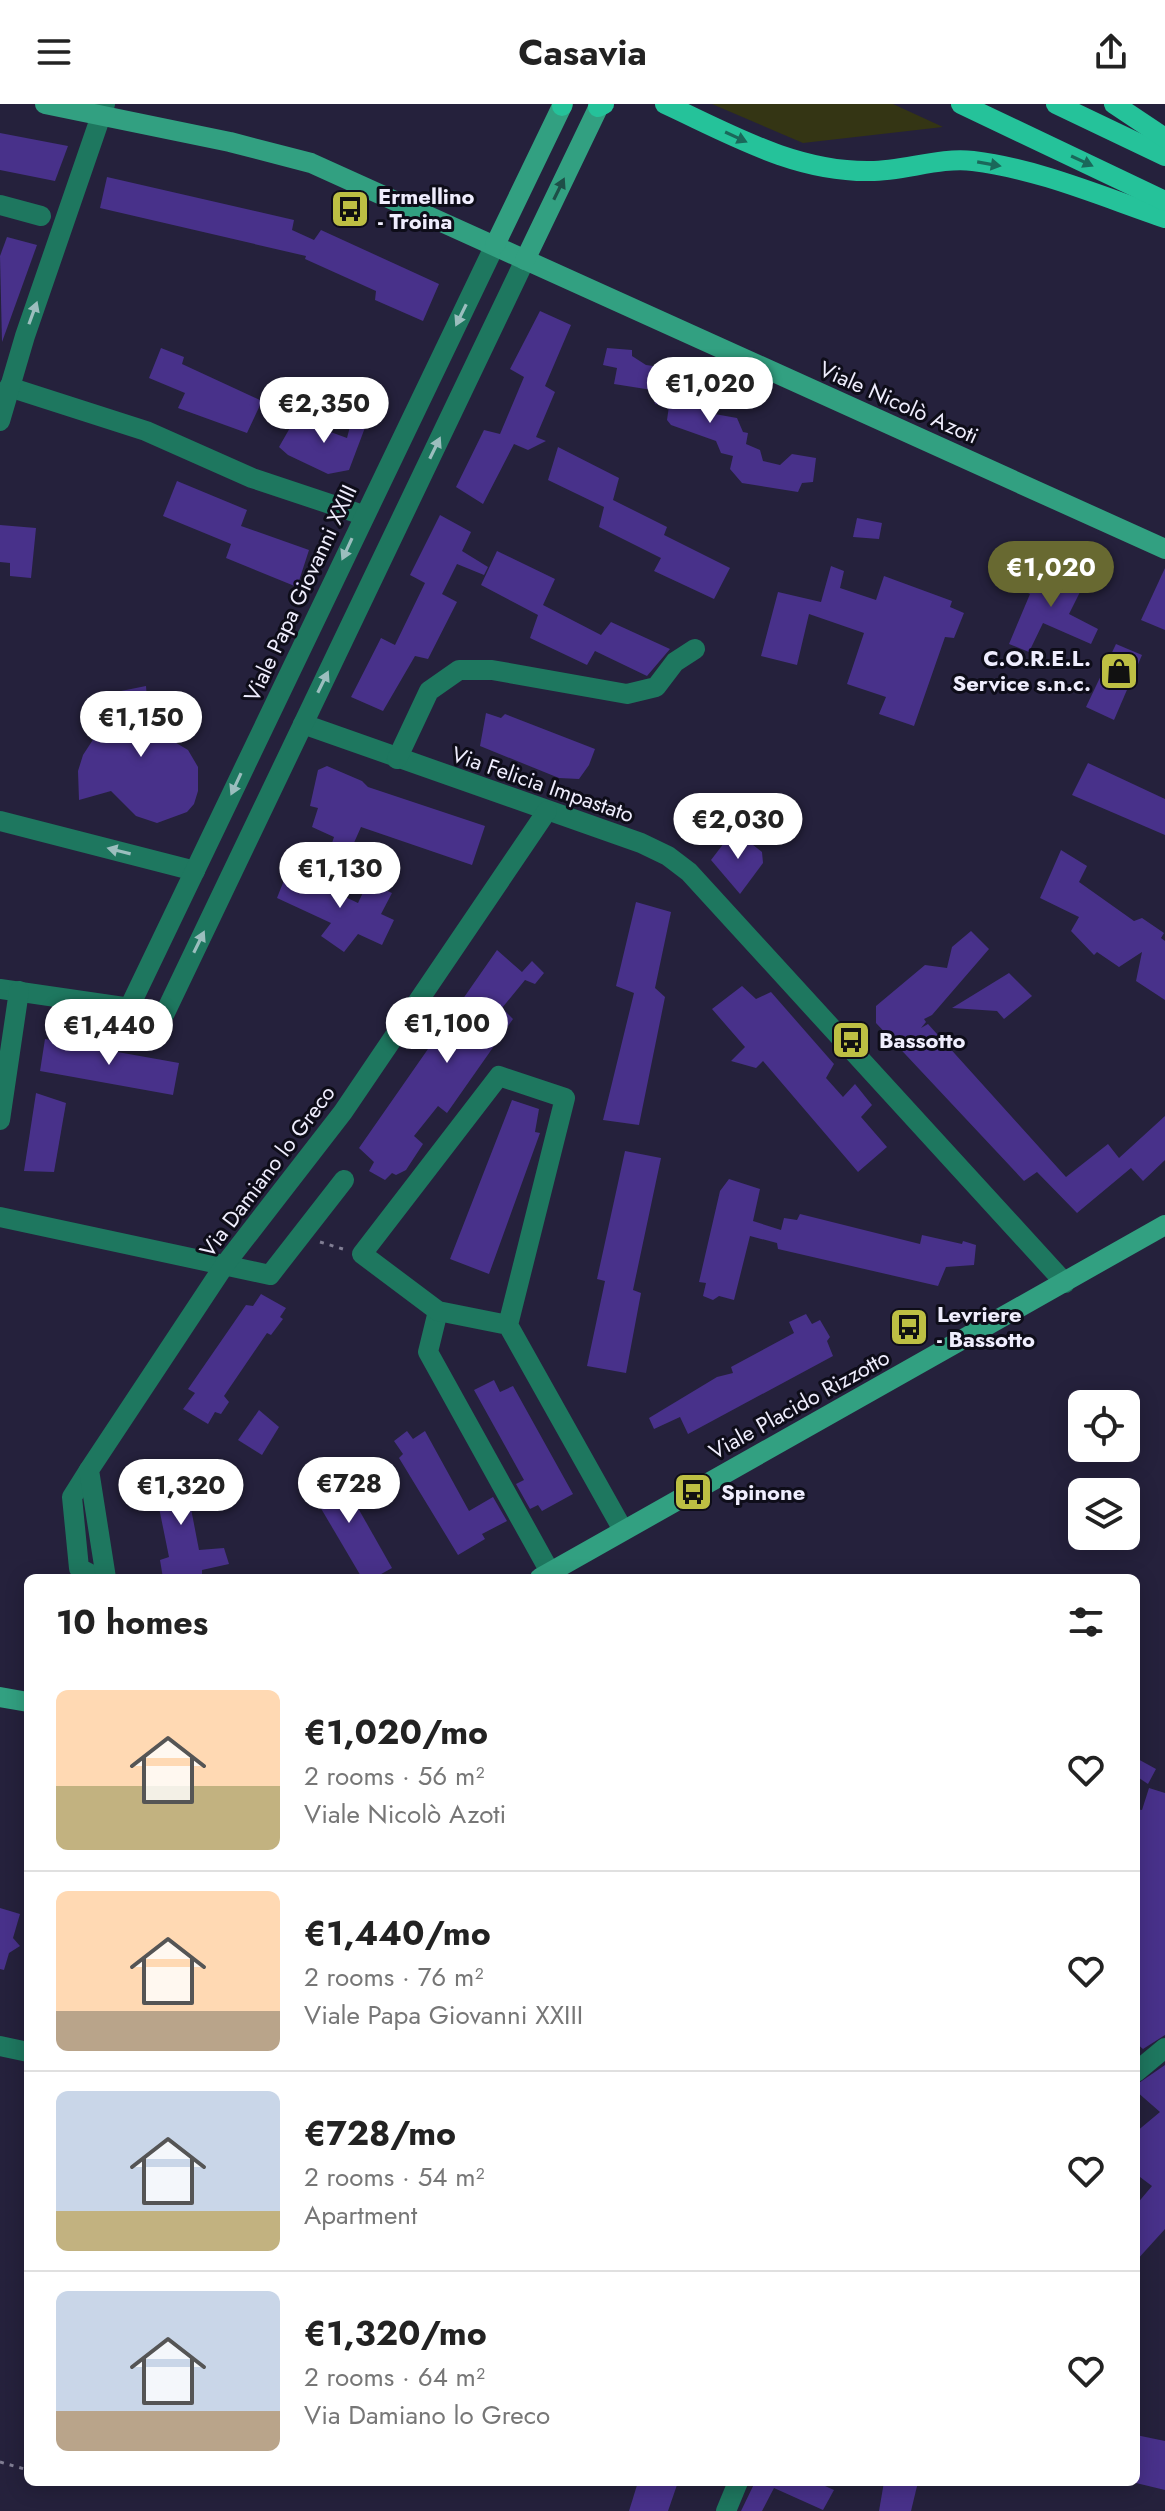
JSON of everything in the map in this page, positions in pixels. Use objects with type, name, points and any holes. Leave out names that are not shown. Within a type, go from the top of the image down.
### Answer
[{"type":"main road","points":[[665,104],[783,159],[808,165],[873,172],[970,161],[1016,169],[1165,218]]},
{"type":"main road","points":[[961,104],[1165,201]]},
{"type":"main road","points":[[1056,104],[1165,156]]},
{"type":"main road","points":[[1114,104],[1165,138]]},
{"type":"street","points":[[45,104],[104,110],[311,163],[495,245],[562,105]]},
{"type":"street","points":[[0,1120],[10,990],[165,1013],[601,105]]},
{"type":"street","points":[[0,421],[104,110]]},
{"type":"street","points":[[1,207],[41,216]]},
{"type":"street","name":"Viale Nicolò Azoti","points":[[495,245],[1165,549]]},
{"type":"street","name":"Viale Papa Giovanni XXIII","points":[[130,1006],[495,245]]},
{"type":"street","points":[[9,387],[146,431],[252,478],[363,515]]},
{"type":"street","points":[[397,759],[429,691],[459,670],[492,670],[627,694],[656,687],[675,662],[695,649]]},
{"type":"street","name":"Via Felicia Impastato","points":[[303,724],[641,843],[668,856],[689,872],[1065,1283]]},
{"type":"street","name":"Via Damiano lo Greco","points":[[90,1574],[79,1568],[72,1497],[226,1263],[343,1112],[547,811]]},
{"type":"street","points":[[0,821],[195,871]]},
{"type":"street","points":[[508,1325],[438,1311],[362,1254],[499,1076],[565,1098],[508,1325],[623,1530]]},
{"type":"street","points":[[0,1217],[226,1263],[270,1275],[344,1180]]},
{"type":"street","name":"Viale Placido Rizzotto","points":[[556,1573],[623,1530],[1165,1225]]},
{"type":"street","points":[[438,1311],[428,1352],[556,1573]]},
{"type":"street","points":[[89,1470],[105,1574]]},
{"type":"street","points":[[0,1697],[24,1701]]},
{"type":"street","points":[[0,2046],[24,2051]]},
{"type":"street","points":[[1140,2069],[1165,2048]]},
{"type":"street","points":[[726,2511],[736,2486]]},
{"type":"path","points":[[300,1237],[362,1254]]},
{"type":"path","points":[[0,2462],[24,2469]]},
{"type":"shaded area","points":[[712,104],[893,104],[943,127],[803,143]]},
{"type":"building","points":[[0,133],[68,146],[55,181],[0,170]]},
{"type":"building","points":[[107,177],[294,220],[292,230],[314,240],[321,230],[439,284],[423,321],[375,300],[376,291],[305,259],[306,256],[100,208]]},
{"type":"building","points":[[7,237],[37,245],[2,342],[0,256]]},
{"type":"building","points":[[540,311],[571,325],[545,386],[555,392],[536,437],[546,441],[528,450],[514,444],[483,504],[456,487],[484,430],[500,434],[524,377],[510,369]]},
{"type":"building","points":[[161,348],[184,357],[182,364],[262,401],[247,433],[178,408],[185,393],[149,378]]},
{"type":"building","points":[[607,348],[632,350],[632,356],[646,365],[675,369],[673,374],[685,384],[684,398],[696,401],[709,413],[737,418],[743,432],[748,433],[746,444],[760,450],[763,461],[780,465],[792,454],[816,458],[813,482],[802,483],[798,492],[742,483],[730,469],[733,456],[721,453],[716,441],[671,425],[667,420],[669,406],[655,404],[652,390],[614,384],[617,368],[603,365]]},
{"type":"building","points":[[354,411],[369,417],[349,470],[328,474],[288,455],[279,447],[295,419],[347,438]]},
{"type":"building","points":[[558,447],[619,478],[613,500],[667,527],[664,535],[730,568],[714,599],[654,571],[661,558],[599,527],[604,507],[548,480]]},
{"type":"building","points":[[177,481],[247,510],[241,526],[309,550],[297,587],[226,558],[231,544],[163,516]]},
{"type":"building","points":[[440,515],[471,532],[462,551],[488,567],[484,575],[457,564],[442,594],[457,602],[428,659],[415,656],[383,711],[351,697],[381,638],[395,645],[425,583],[410,575]]},
{"type":"building","points":[[857,518],[882,523],[879,539],[853,537]]},
{"type":"building","points":[[0,525],[36,528],[31,578],[10,576],[10,563],[0,562]]},
{"type":"building","points":[[497,551],[555,579],[543,605],[601,635],[611,622],[670,649],[647,676],[595,651],[587,665],[530,638],[538,615],[481,585]]},
{"type":"building","points":[[1071,565],[1089,574],[1069,614],[1098,629],[1091,644],[1043,623],[1029,652],[1009,644],[1030,594],[1014,586],[1022,573],[1059,588]]},
{"type":"building","points":[[831,566],[844,571],[840,588],[876,600],[884,576],[952,601],[950,607],[964,613],[954,638],[945,637],[914,726],[879,714],[886,697],[847,684],[864,633],[809,614],[797,665],[761,656],[778,592],[821,602]]},
{"type":"building","points":[[1165,568],[1165,630],[1141,620]]},
{"type":"building","points":[[1116,644],[1142,655],[1114,720],[1086,707]]},
{"type":"building","points":[[146,686],[147,699],[178,703],[173,741],[188,750],[198,767],[198,791],[194,804],[187,812],[157,823],[136,816],[111,791],[79,800],[78,771],[83,755],[98,732],[117,719],[106,694]]},
{"type":"building","points":[[486,713],[501,718],[505,714],[595,749],[589,765],[579,779],[559,778],[480,746]]},
{"type":"building","points":[[1088,763],[1165,799],[1165,835],[1072,795]]},
{"type":"building","points":[[327,766],[362,781],[368,787],[485,826],[472,865],[361,827],[349,854],[330,849],[334,837],[312,827],[318,808],[310,806],[318,770]]},
{"type":"building","points":[[734,830],[762,852],[763,863],[740,894],[711,860]]},
{"type":"building","points":[[1061,850],[1087,866],[1079,882],[1134,921],[1142,918],[1164,933],[1161,938],[1165,941],[1165,1000],[1136,981],[1142,952],[1119,967],[1097,952],[1094,955],[1071,931],[1079,917],[1040,898]]},
{"type":"building","points":[[288,870],[358,903],[368,882],[392,893],[381,914],[394,920],[382,945],[358,934],[344,952],[321,936],[331,923],[277,898]]},
{"type":"building","points":[[636,902],[671,912],[655,988],[665,997],[639,1125],[603,1120],[634,993],[616,986]]},
{"type":"building","points":[[971,931],[989,949],[932,1015],[924,1019],[926,1022],[921,1028],[928,1024],[1066,1177],[1108,1144],[1119,1158],[1165,1116],[1165,1160],[1143,1181],[1131,1168],[1077,1213],[1037,1172],[1024,1181],[876,1023],[876,1006],[925,965],[947,968],[952,947]]},
{"type":"building","points":[[497,950],[522,972],[532,961],[544,973],[535,984],[525,980],[502,1008],[513,1019],[447,1113],[438,1106],[414,1136],[423,1144],[406,1170],[396,1175],[392,1173],[385,1180],[369,1171],[374,1162],[359,1148]]},
{"type":"building","points":[[1009,973],[1032,996],[1004,1019],[997,1011],[952,1008]]},
{"type":"building","points":[[742,986],[756,999],[771,992],[834,1064],[826,1078],[843,1097],[855,1084],[872,1105],[861,1117],[887,1147],[858,1172],[763,1061],[756,1068],[731,1061],[745,1047],[712,1009]]},
{"type":"building","points":[[45,1039],[179,1063],[173,1095],[40,1071]]},
{"type":"building","points":[[36,1093],[66,1103],[54,1172],[24,1171]]},
{"type":"building","points":[[512,1100],[539,1109],[535,1132],[540,1133],[489,1274],[450,1259]]},
{"type":"building","points":[[625,1151],[661,1158],[633,1290],[641,1293],[626,1373],[587,1366],[605,1281],[597,1279]]},
{"type":"building","points":[[729,1179],[760,1189],[753,1221],[781,1230],[784,1218],[797,1220],[800,1214],[920,1244],[922,1235],[962,1244],[963,1241],[976,1245],[974,1265],[946,1267],[938,1286],[778,1249],[777,1243],[750,1236],[734,1300],[719,1296],[713,1300],[703,1296],[706,1283],[699,1282],[720,1191]]},
{"type":"building","points":[[261,1294],[286,1308],[280,1317],[283,1319],[271,1335],[267,1333],[224,1396],[229,1402],[221,1414],[215,1412],[208,1424],[183,1409],[195,1393],[188,1389],[246,1305],[253,1306]]},
{"type":"building","points":[[806,1314],[812,1324],[820,1320],[830,1337],[827,1341],[833,1356],[688,1434],[680,1417],[654,1429],[649,1418],[717,1377],[733,1373],[731,1367],[794,1333],[789,1322]]},
{"type":"building","points":[[494,1380],[500,1392],[513,1386],[573,1494],[542,1511],[538,1505],[530,1509],[516,1484],[524,1480],[474,1390]]},
{"type":"building","points":[[259,1410],[279,1427],[262,1455],[238,1440]]},
{"type":"building","points":[[407,1431],[413,1439],[425,1431],[469,1511],[493,1497],[507,1521],[482,1534],[485,1539],[458,1555],[399,1458],[403,1454],[394,1441]]},
{"type":"building","points":[[182,1462],[199,1550],[224,1548],[229,1564],[202,1570],[202,1574],[162,1574],[160,1560],[169,1557],[151,1468]]},
{"type":"building","points":[[337,1471],[392,1568],[381,1574],[360,1574],[306,1483]]},
{"type":"building","points":[[1140,1760],[1156,1769],[1148,1784],[1140,1779]]},
{"type":"building","points":[[1149,1788],[1165,1793],[1165,2035],[1143,2049],[1140,2046],[1142,1810]]},
{"type":"building","points":[[0,1908],[20,1914],[13,1938],[20,1946],[9,1953],[4,1970],[0,1969]]},
{"type":"building","points":[[1165,2065],[1165,2229],[1140,2257],[1140,2200],[1152,2186],[1140,2177],[1140,2129],[1160,2112],[1140,2094],[1140,2082]]},
{"type":"building","points":[[1140,2436],[1165,2441],[1165,2490],[1140,2484]]},
{"type":"building","points":[[637,2486],[677,2486],[668,2511],[629,2511]]},
{"type":"building","points":[[753,2486],[825,2486],[834,2490],[823,2510],[774,2488],[762,2511],[741,2511]]},
{"type":"building","points":[[883,2486],[917,2486],[911,2511],[879,2511]]},
{"type":"place","name":"Ermellino - Troina","points":[[350,209]]},
{"type":"place","name":"C.O.R.E.L. Service s.n.c.","points":[[1119,671]]},
{"type":"place","name":"Bassotto","points":[[851,1040]]},
{"type":"place","name":"Levriere - Bassotto","points":[[909,1327]]},
{"type":"place","name":"Spinone","points":[[693,1492]]}]
